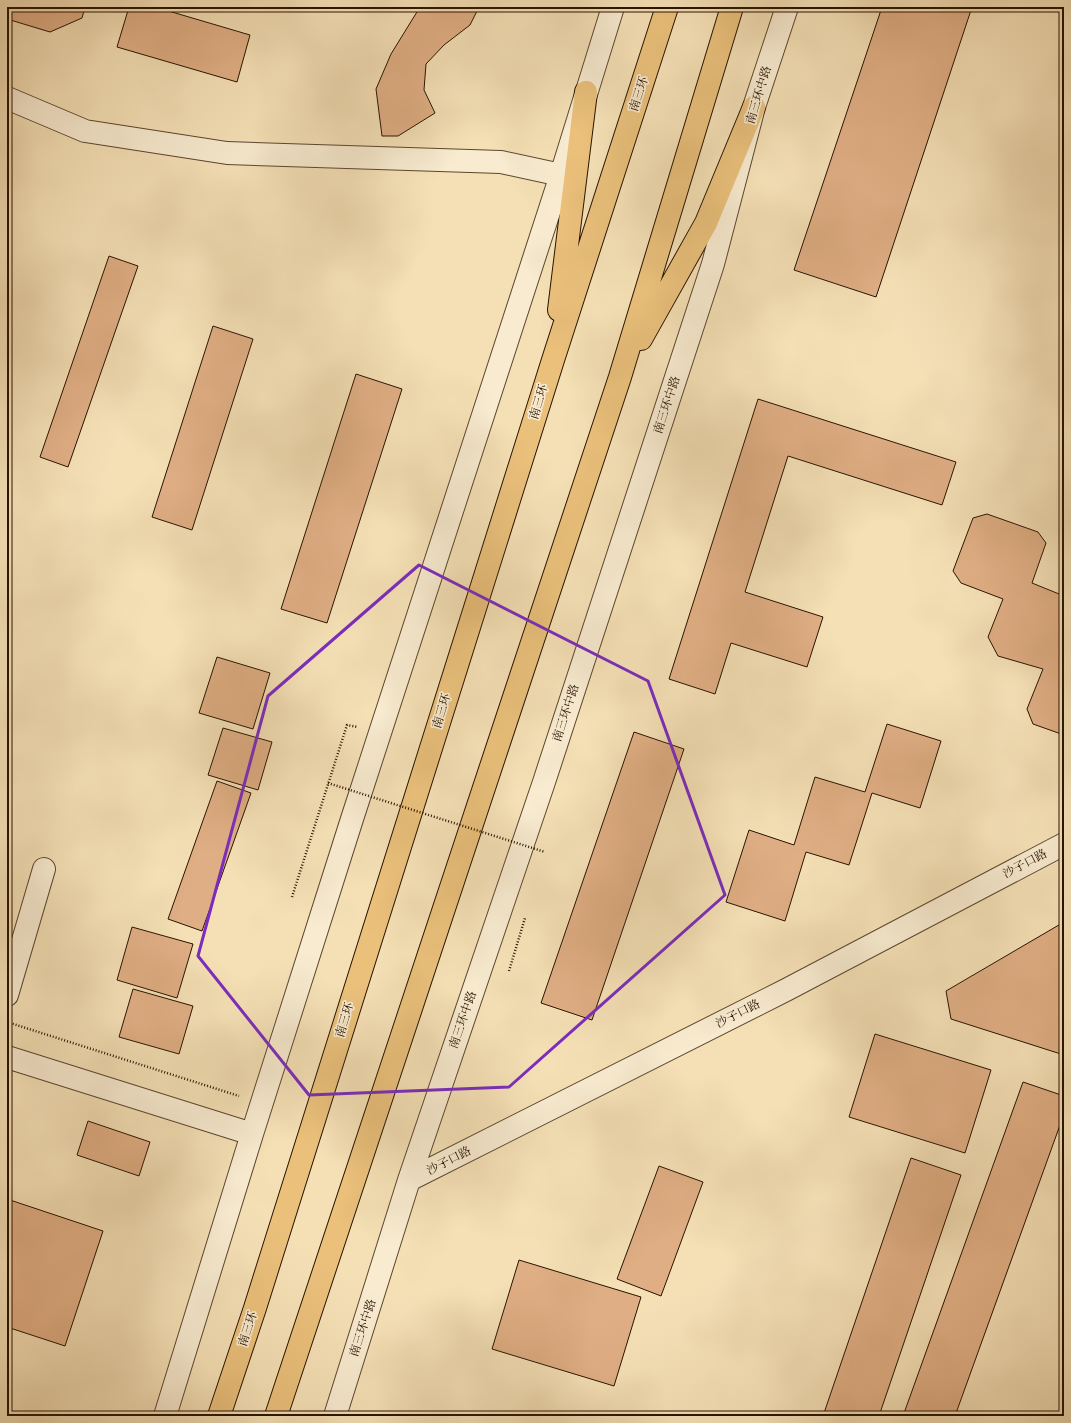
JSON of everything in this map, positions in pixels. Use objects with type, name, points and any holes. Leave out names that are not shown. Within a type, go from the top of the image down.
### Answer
[{"type":"highway","name":"南三环","points":[[219,1416],[255,1308],[552,360],[667,7]]},
{"type":"highway","points":[[276,1416],[620,377],[732,7]]},
{"type":"highway","points":[[552,360],[586,92]]},
{"type":"highway","points":[[620,377],[706,223],[754,107]]},
{"type":"highway","points":[[206,1416],[255,1308]]},
{"type":"highway","points":[[283,1416],[293,1364]]},
{"type":"street","points":[[165,1416],[252,1134],[352,819],[561,175],[613,7]]},
{"type":"street","name":"南三环中路","points":[[335,1416],[409,1180],[544,782],[711,271],[754,107],[787,7]]},
{"type":"street","points":[[7,98],[85,131],[226,153],[501,162],[561,175]]},
{"type":"street","name":"沙子口路","points":[[409,1180],[786,990],[1064,844]]},
{"type":"street","points":[[7,995],[44,869]]},
{"type":"street","points":[[7,1057],[252,1134]]},
{"type":"path","points":[[292,897],[346,725]]},
{"type":"path","points":[[328,784],[544,852]]},
{"type":"path","points":[[7,1022],[262,1103]]},
{"type":"highlighted area","points":[[419,565],[648,681],[725,895],[509,1087],[309,1095],[198,956],[268,696]]},
{"type":"building","points":[[7,7],[85,7],[82,18],[50,32],[7,19]]},
{"type":"building","points":[[129,7],[155,7],[250,35],[237,82],[117,47]]},
{"type":"building","points":[[420,7],[479,7],[470,25],[444,45],[426,64],[424,90],[435,113],[398,136],[382,136],[376,89],[391,54]]},
{"type":"building","points":[[882,7],[972,7],[876,297],[794,270]]},
{"type":"building","points":[[109,256],[138,266],[68,467],[40,457]]},
{"type":"building","points":[[213,326],[253,339],[192,530],[152,517]]},
{"type":"building","points":[[356,374],[402,389],[327,623],[281,609]]},
{"type":"building","points":[[758,399],[956,462],[942,505],[788,456],[745,592],[823,617],[807,667],[731,643],[715,694],[669,679]]},
{"type":"building","points":[[987,514],[1038,532],[1046,543],[1032,583],[1064,596],[1064,735],[1033,724],[1027,709],[1043,669],[998,656],[988,637],[1003,599],[961,583],[953,571],[973,518]]},
{"type":"building","points":[[217,657],[270,673],[253,729],[199,713]]},
{"type":"building","points":[[887,724],[941,741],[920,808],[872,793],[849,865],[806,852],[785,921],[726,902],[749,830],[794,845],[815,777],[865,792]]},
{"type":"building","points":[[223,728],[272,742],[258,790],[208,775]]},
{"type":"building","points":[[634,732],[684,749],[592,1020],[541,1003]]},
{"type":"building","points":[[217,781],[251,793],[202,931],[168,919]]},
{"type":"building","points":[[1064,922],[1064,1055],[951,1019],[946,991]]},
{"type":"building","points":[[132,927],[193,944],[177,998],[117,980]]},
{"type":"building","points":[[133,989],[193,1006],[179,1054],[119,1037]]},
{"type":"building","points":[[875,1034],[991,1070],[965,1153],[849,1117]]},
{"type":"building","points":[[1023,1082],[1064,1096],[1064,1114],[955,1416],[903,1416]]},
{"type":"building","points":[[88,1121],[150,1142],[139,1176],[77,1155]]},
{"type":"building","points":[[911,1158],[961,1175],[879,1416],[823,1416]]},
{"type":"building","points":[[659,1166],[703,1182],[661,1296],[617,1279]]},
{"type":"building","points":[[7,1199],[103,1231],[65,1346],[7,1327]]},
{"type":"building","points":[[519,1260],[641,1297],[614,1386],[492,1349]]}]
